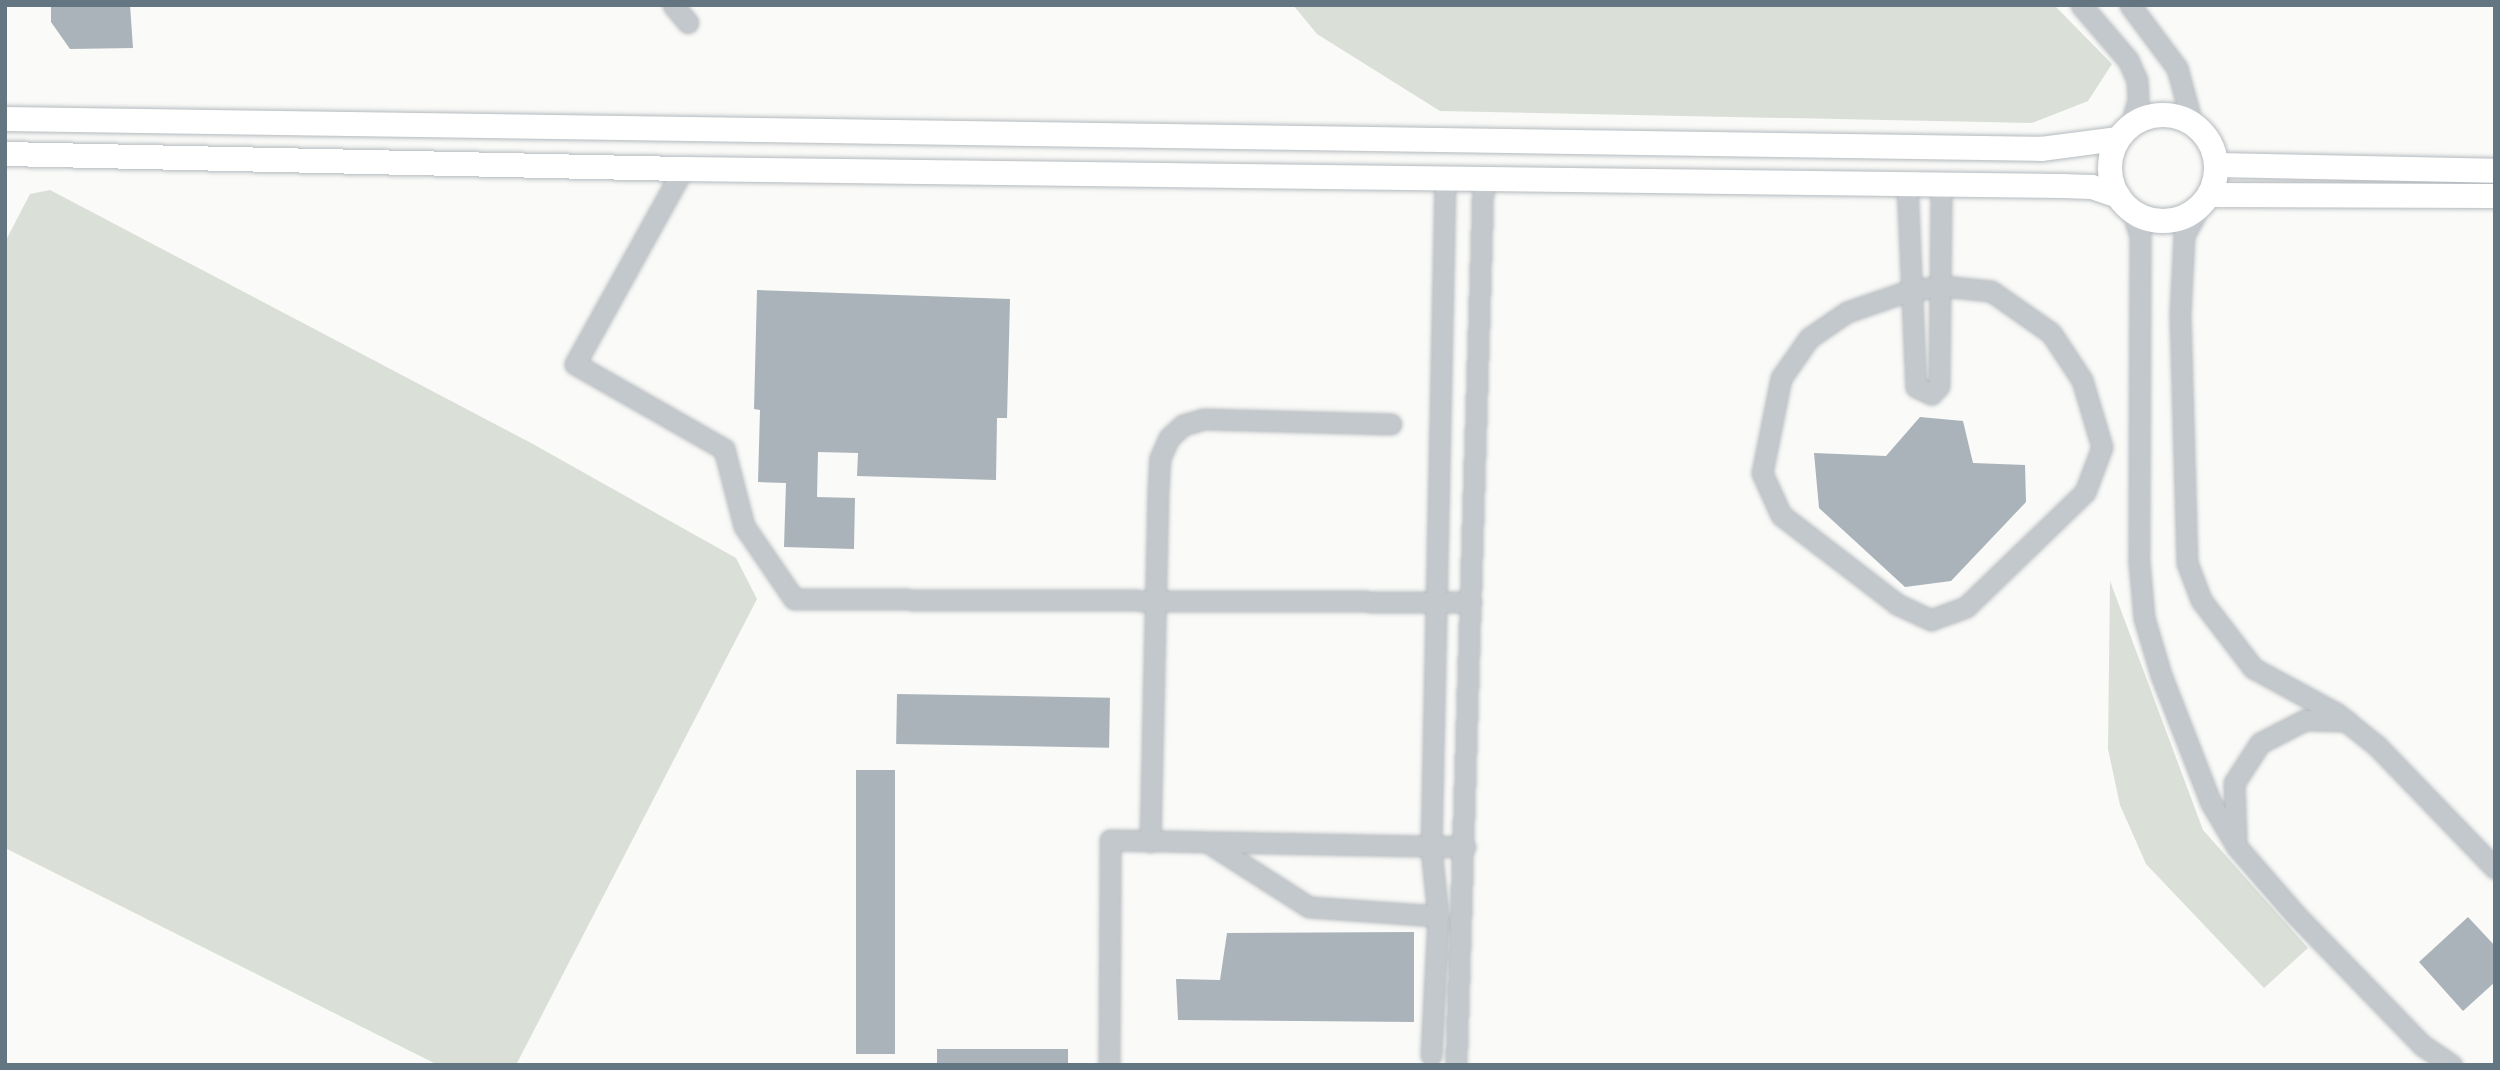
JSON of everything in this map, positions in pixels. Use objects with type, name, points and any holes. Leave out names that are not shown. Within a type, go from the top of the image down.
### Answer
[{"type":"main road","points":[[5,119],[2041,149],[2124,132],[2161,114],[2192,123],[2205,134],[2217,165],[2204,202]]},
{"type":"main road","points":[[2124,132],[2110,167],[2125,203]]},
{"type":"main road","points":[[5,154],[683,169],[2092,187],[2166,221],[2204,202],[2495,196]]},
{"type":"main road","points":[[2217,165],[2495,171]]},
{"type":"street","points":[[673,5],[688,23]]},
{"type":"street","points":[[2081,5],[2128,60],[2137,80],[2138,100],[2124,132]]},
{"type":"street","points":[[2130,5],[2177,68],[2192,123]]},
{"type":"street","points":[[683,169],[575,364],[724,449],[744,526],[794,599],[1157,603],[1471,601]]},
{"type":"street","points":[[1431,1055],[1438,916],[1431,848],[1445,179]]},
{"type":"street","points":[[1455,1065],[1465,847],[1483,180]]},
{"type":"street","points":[[1907,184],[1916,387],[1931,394],[1939,386],[1941,185]]},
{"type":"street","points":[[2204,202],[2184,235],[2180,314],[2187,563],[2201,600],[2253,668],[2347,721],[2377,746],[2495,868]]},
{"type":"street","points":[[2125,203],[2140,235],[2137,527],[2144,618],[2211,803],[2237,847],[2296,915],[2422,1045],[2452,1065]]},
{"type":"street","points":[[1942,286],[1991,292],[2051,333],[2082,380],[2102,447],[2085,492],[1966,607],[1931,620],[1897,604],[1781,515],[1762,473],[1781,378],[1809,338],[1847,312],[1912,290],[1942,286]]},
{"type":"street","points":[[1150,842],[1160,458],[1169,438],[1183,425],[1204,419],[1391,424]]},
{"type":"street","points":[[2237,847],[2234,783],[2260,743],[2305,720],[2347,721]]},
{"type":"street","points":[[1110,1065],[1111,840],[1211,845],[1465,847]]},
{"type":"street","points":[[1211,845],[1309,906],[1438,916]]},
{"type":"shaded area","points":[[1293,5],[2054,5],[2112,64],[2088,101],[2032,123],[1440,111],[1317,34]]},
{"type":"shaded area","points":[[50,190],[531,443],[736,558],[757,599],[516,1065],[438,1065],[5,848],[5,242],[30,194]]},
{"type":"shaded area","points":[[2110,581],[2203,830],[2308,948],[2264,988],[2146,864],[2120,805],[2108,749]]},
{"type":"building","points":[[51,5],[130,5],[133,48],[70,49],[51,22]]},
{"type":"building","points":[[757,290],[1010,299],[1007,418],[997,418],[996,480],[857,476],[858,453],[818,452],[817,497],[855,498],[854,549],[784,547],[786,483],[758,482],[760,410],[754,409]]},
{"type":"building","points":[[1920,417],[1963,421],[1973,463],[2025,465],[2026,502],[1951,581],[1905,587],[1819,508],[1814,453],[1886,456]]},
{"type":"building","points":[[897,694],[1110,698],[1109,748],[896,744]]},
{"type":"building","points":[[856,770],[895,770],[895,1054],[856,1054]]},
{"type":"building","points":[[2468,917],[2495,946],[2495,982],[2463,1011],[2419,962]]},
{"type":"building","points":[[1414,932],[1414,1022],[1178,1020],[1176,979],[1220,980],[1227,933]]},
{"type":"building","points":[[937,1049],[1068,1049],[1068,1065],[937,1065]]}]
